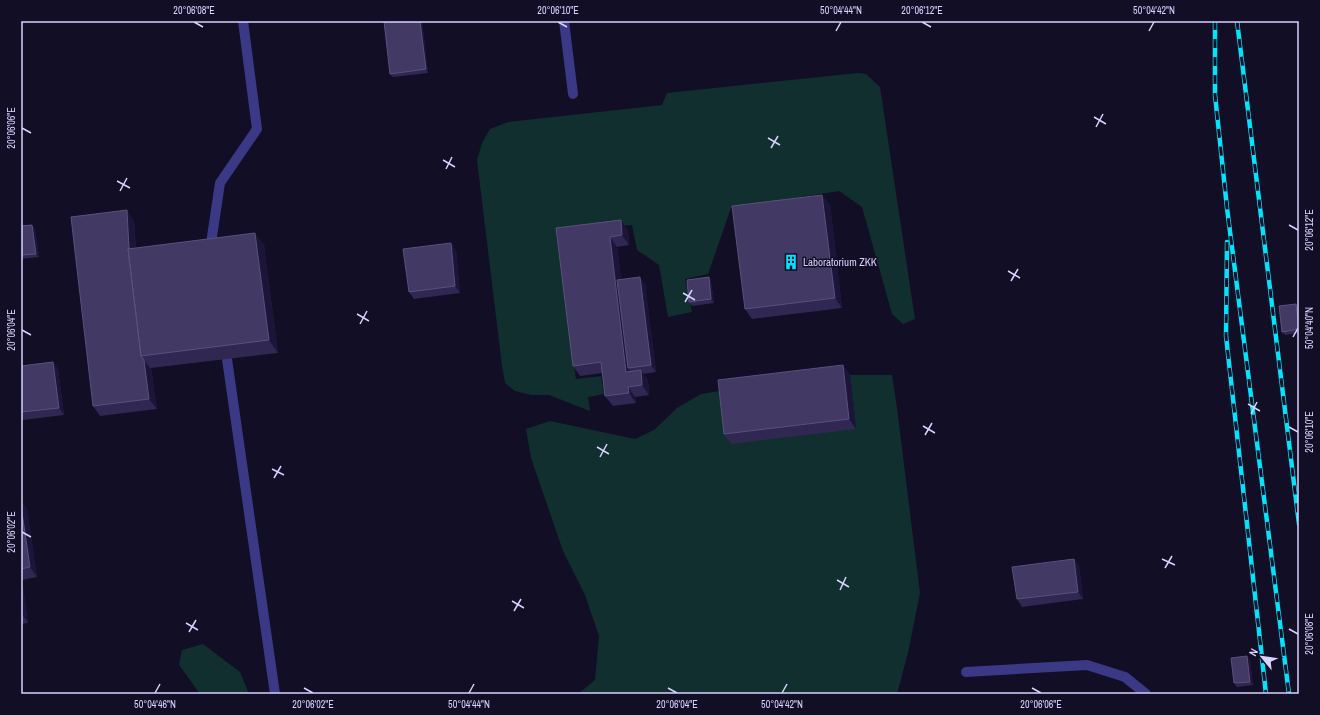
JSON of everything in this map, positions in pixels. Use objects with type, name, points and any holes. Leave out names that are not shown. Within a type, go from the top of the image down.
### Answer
[{"type":"lane","points":[[210,252],[220,183],[256,129],[243,21]]},
{"type":"lane","points":[[564,21],[573,94]]},
{"type":"lane","points":[[227,359],[275,694]]},
{"type":"lane","points":[[966,672],[1087,665],[1125,677],[1146,694]]},
{"type":"green space","points":[[858,73],[866,74],[880,87],[915,319],[903,324],[892,314],[862,207],[839,191],[731,208],[708,274],[685,279],[692,312],[668,317],[659,265],[637,250],[632,225],[556,233],[576,379],[601,376],[604,394],[588,397],[590,411],[549,395],[531,395],[515,391],[505,383],[477,160],[482,143],[490,129],[508,122],[662,105],[667,93]]},
{"type":"green space","points":[[850,375],[892,375],[897,408],[920,593],[908,653],[897,694],[578,694],[595,680],[599,636],[585,595],[563,551],[531,458],[526,429],[550,421],[635,439],[654,430],[677,408],[701,394],[725,390],[856,428]]},
{"type":"green space","points":[[203,644],[240,672],[249,694],[200,694],[179,665],[182,650]]},
{"type":"building","points":[[384,21],[420,21],[426,69],[390,74]]},
{"type":"building","name":"Laboratorium ZKK","points":[[822,195],[835,298],[745,309],[732,206]]},
{"type":"building","points":[[127,210],[128,249],[141,356],[144,360],[149,399],[93,406],[71,217]]},
{"type":"building","points":[[621,220],[622,235],[610,237],[626,372],[641,370],[642,385],[628,387],[629,393],[605,396],[601,362],[573,366],[556,228]]},
{"type":"building","points":[[32,225],[36,254],[21,255],[21,226]]},
{"type":"building","points":[[255,233],[269,340],[141,356],[128,249]]},
{"type":"building","points":[[451,243],[455,286],[409,292],[403,249]]},
{"type":"building","points":[[640,277],[651,365],[628,368],[617,280]]},
{"type":"building","points":[[709,277],[711,299],[689,302],[687,280]]},
{"type":"building","points":[[1296,304],[1299,329],[1282,332],[1279,306]]},
{"type":"building","points":[[53,362],[59,408],[21,412],[21,366]]},
{"type":"building","points":[[843,365],[849,419],[724,434],[718,380]]},
{"type":"building","points":[[21,506],[30,567],[21,569]]},
{"type":"building","points":[[1074,559],[1078,592],[1017,599],[1012,567]]},
{"type":"building","points":[[1247,656],[1250,682],[1234,683],[1231,658]]},
{"type":"railway","points":[[1215,21],[1215,95],[1227,208],[1289,694]]},
{"type":"railway","points":[[1237,21],[1299,524]]},
{"type":"railway","points":[[1227,242],[1226,336],[1266,694]]},
{"type":"place","name":"Laboratorium ZKK","points":[[791,262]]}]
